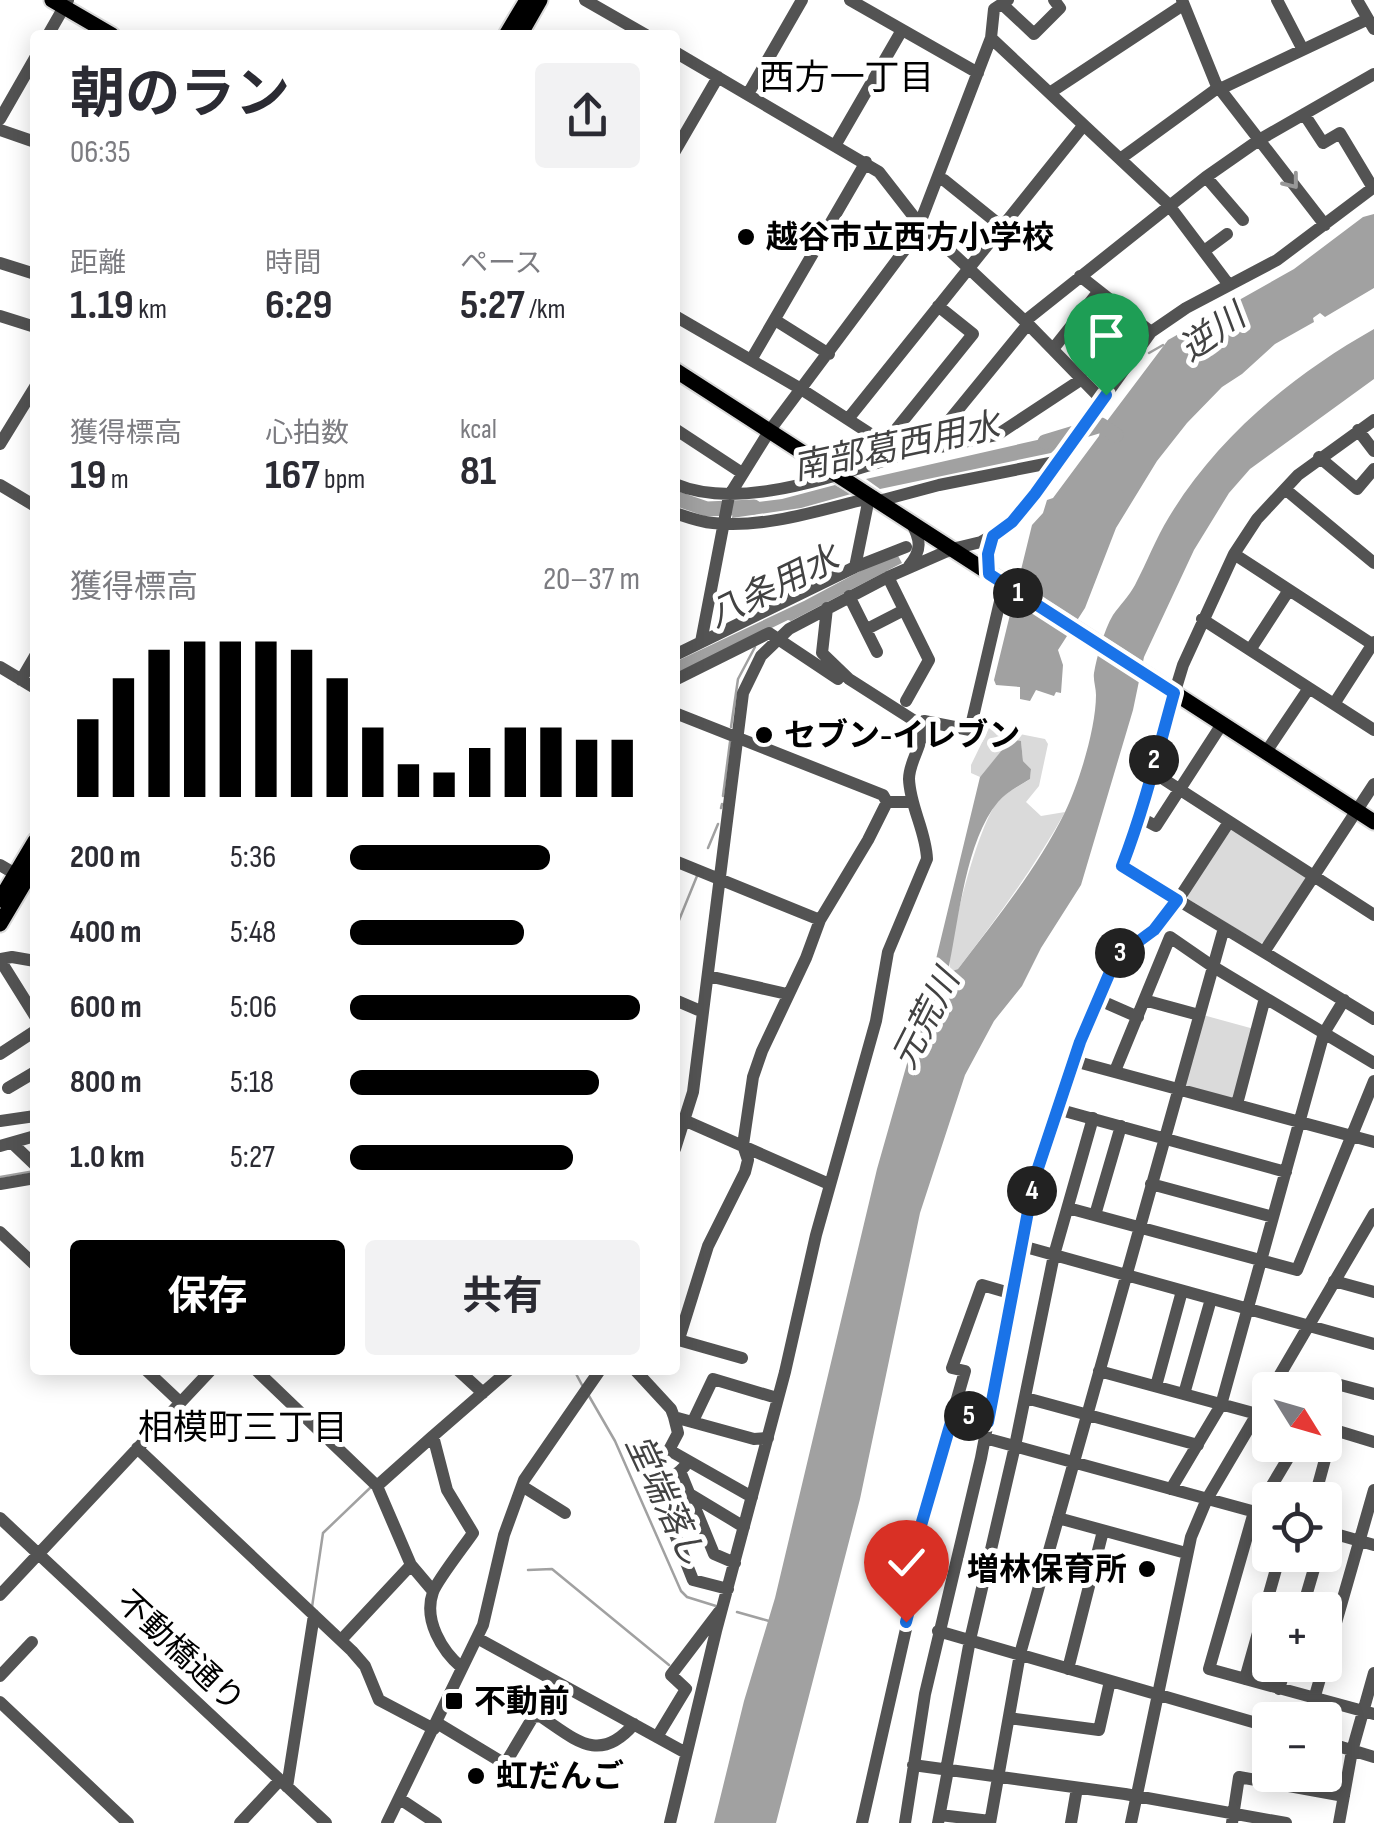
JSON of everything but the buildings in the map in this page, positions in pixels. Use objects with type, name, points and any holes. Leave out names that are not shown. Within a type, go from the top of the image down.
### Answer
[{"type":"main road","points":[[509,30],[527,0]]},
{"type":"main road","points":[[523,30],[540,0]]},
{"type":"main road","points":[[61,2],[104,30]]},
{"type":"main road","points":[[680,373],[1374,822]]},
{"type":"main road","points":[[0,924],[12,885],[30,851]]},
{"type":"street","points":[[585,0],[637,30]]},
{"type":"street","points":[[748,94],[802,0]]},
{"type":"street","points":[[850,0],[978,73]]},
{"type":"street","points":[[701,642],[729,496],[770,430],[894,266],[921,224],[991,38],[994,9],[1005,2],[1034,34],[1060,8],[1054,0]]},
{"type":"street","points":[[1277,0],[1302,48]]},
{"type":"street","points":[[1120,159],[1219,88],[1302,48],[1371,24],[1357,0]]},
{"type":"street","points":[[50,30],[61,2]]},
{"type":"street","points":[[1051,92],[1183,2],[1219,88],[1325,225]]},
{"type":"street","points":[[836,144],[902,30]]},
{"type":"street","points":[[848,418],[1082,126],[1083,121],[991,38]]},
{"type":"street","points":[[680,55],[866,162],[889,182],[921,224],[1102,400]]},
{"type":"street","points":[[0,119],[30,67]]},
{"type":"street","points":[[925,450],[1026,322],[1080,276],[1168,204],[1259,140],[1374,74]]},
{"type":"street","points":[[680,142],[718,77]]},
{"type":"street","points":[[829,1184],[683,1118],[703,1012],[748,677],[778,637],[828,608],[907,568],[993,536],[1018,515],[1060,462],[1151,332],[1175,314],[1277,260],[1374,188],[1340,133],[1322,144],[1304,114]]},
{"type":"street","points":[[1082,126],[1168,204],[1229,286]]},
{"type":"street","points":[[0,130],[30,140]]},
{"type":"street","points":[[751,360],[866,162]]},
{"type":"street","points":[[937,178],[1002,226]]},
{"type":"street","points":[[1206,178],[1243,220]]},
{"type":"street","points":[[1204,251],[1227,234]]},
{"type":"street","points":[[0,262],[30,272]]},
{"type":"street","points":[[1080,276],[1151,332]]},
{"type":"street","points":[[1052,349],[1098,292]]},
{"type":"street","points":[[885,444],[973,334],[938,306]]},
{"type":"street","points":[[0,316],[30,325]]},
{"type":"street","points":[[680,319],[903,455]]},
{"type":"street","points":[[774,320],[829,354]]},
{"type":"street","points":[[680,485],[729,496],[997,435],[1082,379]]},
{"type":"street","points":[[0,444],[30,395]]},
{"type":"street","points":[[1374,420],[1319,457],[1285,489],[1257,519],[1234,554],[1170,690],[1141,818],[1122,866],[1374,1019]]},
{"type":"street","points":[[1358,430],[1374,450]]},
{"type":"street","points":[[680,432],[742,472]]},
{"type":"street","points":[[1319,457],[1357,489],[1374,469]]},
{"type":"street","points":[[680,514],[722,524],[794,516],[1060,462]]},
{"type":"street","points":[[0,485],[30,503]]},
{"type":"street","points":[[1285,489],[1374,564]]},
{"type":"street","points":[[855,566],[874,499]]},
{"type":"street","points":[[907,568],[919,550],[912,522]]},
{"type":"street","points":[[989,574],[988,554],[993,536]]},
{"type":"street","points":[[680,652],[855,566],[906,547]]},
{"type":"street","points":[[1234,554],[1373,643],[1334,704]]},
{"type":"street","points":[[888,577],[929,660],[906,701]]},
{"type":"street","points":[[921,725],[924,721],[970,730],[1007,585]]},
{"type":"street","points":[[1250,650],[1289,590]]},
{"type":"street","points":[[849,596],[877,652]]},
{"type":"street","points":[[828,608],[822,653],[850,680],[921,725]]},
{"type":"street","points":[[866,629],[904,610]]},
{"type":"street","points":[[1202,619],[1374,730]]},
{"type":"street","points":[[680,678],[769,633],[852,688],[868,689]]},
{"type":"street","points":[[21,680],[30,665]]},
{"type":"street","points":[[0,667],[30,685]]},
{"type":"street","points":[[1266,752],[1310,688]]},
{"type":"street","points":[[680,715],[883,795],[887,802]]},
{"type":"street","points":[[1141,818],[1156,826],[1222,724]]},
{"type":"street","points":[[670,1823],[752,1497],[762,1442],[777,1398],[829,1184],[872,1038],[888,952],[927,859],[912,802],[910,767],[922,736],[921,725]]},
{"type":"street","points":[[1152,771],[1374,915]]},
{"type":"street","points":[[1264,952],[1374,784]]},
{"type":"street","points":[[887,802],[912,802]]},
{"type":"street","points":[[680,1330],[708,1246],[748,1160],[744,1145],[752,1077],[820,920],[887,802]]},
{"type":"street","points":[[905,1823],[938,1632],[985,1438],[1034,1180],[1097,999],[1120,953],[1154,930],[1229,822]]},
{"type":"street","points":[[680,863],[820,920]]},
{"type":"street","points":[[0,865],[12,885]]},
{"type":"street","points":[[1093,1118],[1054,1256],[970,1640],[939,1819],[990,1822],[1020,1654],[1224,928]]},
{"type":"street","points":[[1115,1071],[1170,937],[1374,1062]]},
{"type":"street","points":[[30,960],[12,957],[0,960],[30,1008]]},
{"type":"street","points":[[708,976],[787,994]]},
{"type":"street","points":[[1237,1104],[1265,998]]},
{"type":"street","points":[[1097,999],[1138,1017]]},
{"type":"street","points":[[1144,1000],[1199,1015]]},
{"type":"street","points":[[1171,1489],[1221,1405],[1324,1033],[1344,1000]]},
{"type":"street","points":[[680,1002],[703,1012]]},
{"type":"street","points":[[0,1054],[30,1034]]},
{"type":"street","points":[[1074,1060],[1374,1142]]},
{"type":"street","points":[[8,1088],[30,1075]]},
{"type":"street","points":[[1068,1208],[1297,1270],[1374,1082]]},
{"type":"street","points":[[1058,1108],[1286,1172]]},
{"type":"street","points":[[0,1121],[30,1117]]},
{"type":"street","points":[[1096,1215],[1120,1126]]},
{"type":"street","points":[[6,1145],[30,1138]]},
{"type":"street","points":[[6,1145],[30,1162]]},
{"type":"street","points":[[0,1184],[30,1179]]},
{"type":"street","points":[[1151,1184],[1273,1217]]},
{"type":"street","points":[[1281,1372],[1374,1214]]},
{"type":"street","points":[[0,1232],[30,1260]]},
{"type":"street","points":[[1022,1246],[1374,1344]]},
{"type":"street","points":[[1334,1281],[1374,1292]]},
{"type":"street","points":[[862,1823],[918,1576],[908,1570],[966,1371],[952,1368],[982,1285],[1013,1294]]},
{"type":"street","points":[[1156,1386],[1182,1291]]},
{"type":"street","points":[[1184,1394],[1211,1298]]},
{"type":"street","points":[[680,1340],[742,1358]]},
{"type":"street","points":[[1099,1371],[1252,1413]]},
{"type":"street","points":[[151,1375],[180,1402]]},
{"type":"street","points":[[0,1595],[206,1375]]},
{"type":"street","points":[[261,1375],[378,1486],[411,1565],[433,1592],[435,1636],[462,1668]]},
{"type":"street","points":[[463,1375],[482,1392]]},
{"type":"street","points":[[378,1486],[503,1375]]},
{"type":"street","points":[[387,1823],[477,1638],[493,1591],[504,1535],[522,1486],[597,1375]]},
{"type":"street","points":[[640,1375],[672,1409],[678,1433],[669,1450],[685,1466],[752,1497]]},
{"type":"street","points":[[692,1421],[712,1378],[777,1398]]},
{"type":"street","points":[[1342,1385],[1374,1394]]},
{"type":"street","points":[[1026,1398],[1198,1444]]},
{"type":"street","points":[[954,1412],[988,1422]]},
{"type":"street","points":[[674,1417],[762,1442]]},
{"type":"street","points":[[1130,1823],[1186,1553],[1207,1499],[1252,1422]]},
{"type":"street","points":[[1342,1433],[1374,1442]]},
{"type":"street","points":[[433,1592],[474,1533],[447,1490],[434,1436]]},
{"type":"street","points":[[985,1438],[1252,1511]]},
{"type":"street","points":[[136,1448],[341,1640],[364,1666],[379,1700],[505,1764],[533,1716],[540,1716],[583,1744],[596,1747],[622,1738],[634,1724]]},
{"type":"street","points":[[685,1466],[691,1494],[714,1554],[735,1563]]},
{"type":"street","points":[[685,1466],[657,1489],[693,1580],[728,1589]]},
{"type":"street","points":[[522,1486],[565,1514]]},
{"type":"street","points":[[1342,1613],[1367,1543],[1374,1490]]},
{"type":"street","points":[[691,1494],[744,1527]]},
{"type":"street","name":"不動橋通り","points":[[0,1518],[326,1823]]},
{"type":"street","points":[[1058,1518],[1186,1553]]},
{"type":"street","points":[[1252,1522],[1209,1669],[1368,1714]]},
{"type":"street","points":[[1068,1668],[1103,1531]]},
{"type":"street","points":[[1342,1536],[1367,1543]]},
{"type":"street","points":[[341,1640],[411,1565]]},
{"type":"street","points":[[1246,1679],[1275,1572]]},
{"type":"street","points":[[657,1737],[686,1689],[671,1675],[717,1612],[721,1612]]},
{"type":"street","points":[[240,1823],[283,1784],[314,1615]]},
{"type":"street","points":[[938,1632],[1252,1721]]},
{"type":"street","points":[[477,1638],[686,1754]]},
{"type":"street","points":[[0,1676],[32,1642]]},
{"type":"street","points":[[1339,1823],[1352,1750],[1368,1714],[1374,1673]]},
{"type":"street","points":[[1009,1718],[1099,1730],[1110,1681]]},
{"type":"street","points":[[1280,1689],[1282,1682]]},
{"type":"street","points":[[1314,1699],[1319,1682]]},
{"type":"street","points":[[0,1702],[128,1823]]},
{"type":"street","points":[[1342,1747],[1374,1758]]},
{"type":"street","points":[[913,1766],[1136,1797],[1233,1818],[1286,1823]]},
{"type":"street","points":[[1233,1818],[1239,1777],[1344,1796]]},
{"type":"street","points":[[1071,1823],[1077,1788]]},
{"type":"street","points":[[400,1800],[436,1823]]},
{"type":"shaded area","points":[[989,728],[1045,739],[1048,744],[1039,786],[1026,802],[1041,816],[1065,812],[1001,912],[958,969],[950,973],[959,911],[990,814],[998,801],[1030,779],[1031,769],[1023,761],[1021,741],[1011,740],[980,777],[971,773]]},
{"type":"shaded area","points":[[1233,827],[1305,874],[1306,881],[1266,942],[1260,943],[1188,899],[1187,894]]},
{"type":"shaded area","points":[[1203,1015],[1254,1029],[1236,1096],[1232,1098],[1185,1086]]},
{"type":"water","name":"逆川","points":[[1374,214],[1374,288],[1325,317],[1320,313],[1313,318],[1314,322],[1275,344],[1222,387],[1157,461],[1116,528],[1085,608],[1058,650],[1063,665],[1061,693],[1054,696],[1036,690],[1030,701],[1020,699],[1020,687],[996,685],[994,680],[1032,525],[1043,513],[1047,500],[1053,498],[1099,436],[1102,423],[1168,340],[1294,269],[1363,217]]},
{"type":"water","name":"元荒川","points":[[1374,329],[1374,379],[1250,469],[1229,493],[1194,550],[1144,657],[1133,710],[1081,885],[1022,986],[994,1021],[965,1075],[920,1213],[860,1499],[776,1823],[714,1823],[775,1598],[877,1169],[918,1025],[931,998],[930,984],[980,777],[1011,739],[1021,741],[1023,761],[1031,769],[1030,779],[998,802],[978,837],[960,903],[950,972],[958,969],[1015,893],[1065,812],[1090,739],[1096,695],[1094,673],[1104,635],[1135,585],[1169,517],[1210,460],[1260,410],[1315,366]]},
{"type":"water","points":[[1055,436],[1063,438],[1063,442],[1051,453],[880,489],[866,479]]},
{"type":"water","points":[[835,485],[851,494],[801,508],[732,518],[734,505],[782,499]]},
{"type":"water","points":[[896,552],[902,563],[680,673],[680,660]]},
{"type":"waterway","name":"逆川","points":[[1149,353],[1163,345]]},
{"type":"waterway","points":[[1092,378],[1121,358]]},
{"type":"waterway","name":"南部葛西用水","points":[[1045,442],[1101,425],[1116,435]]},
{"type":"waterway","name":"南部葛西用水","points":[[680,500],[707,509],[754,507]]},
{"type":"waterway","points":[[731,727],[738,679],[755,647]]},
{"type":"waterway","points":[[723,796],[730,742]]},
{"type":"waterway","points":[[721,808],[722,804]]},
{"type":"waterway","points":[[708,848],[718,824]]},
{"type":"waterway","points":[[680,918],[697,876]]},
{"type":"waterway","points":[[0,1177],[30,1172]]},
{"type":"waterway","name":"堂端落し","points":[[577,1375],[582,1385]]},
{"type":"waterway","name":"堂端落し","points":[[589,1396],[615,1441],[681,1591],[687,1597],[716,1606]]},
{"type":"waterway","points":[[312,1607],[323,1533],[371,1487]]},
{"type":"waterway","points":[[528,1570],[552,1569],[669,1665]]},
{"type":"waterway","name":"堂端落し","points":[[737,1612],[769,1621]]},
{"type":"place","name":"越谷市立西方小学校","points":[[746,237]]},
{"type":"place","name":"セブン-イレブン","points":[[764,735]]},
{"type":"place","name":"増林保育所","points":[[1147,1569]]},
{"type":"place","name":"不動前","points":[[454,1701]]},
{"type":"place","name":"虹だんご","points":[[476,1776]]},
{"type":"district","name":"西方一丁目","points":[[847,77]]},
{"type":"district","name":"相模町三丁目","points":[[243,1427]]},
{"type":"route","points":[[906,1622],[918,1576],[908,1570],[954,1412],[988,1422],[1034,1180],[1080,1042],[1116,958],[1154,930],[1177,900],[1122,866],[1145,805],[1148,781],[1174,693],[989,574],[987,564],[993,536],[1012,522],[1035,494],[1106,395]]},
{"type":"water label","name":"八条用水","points":[[773,586]]}]
